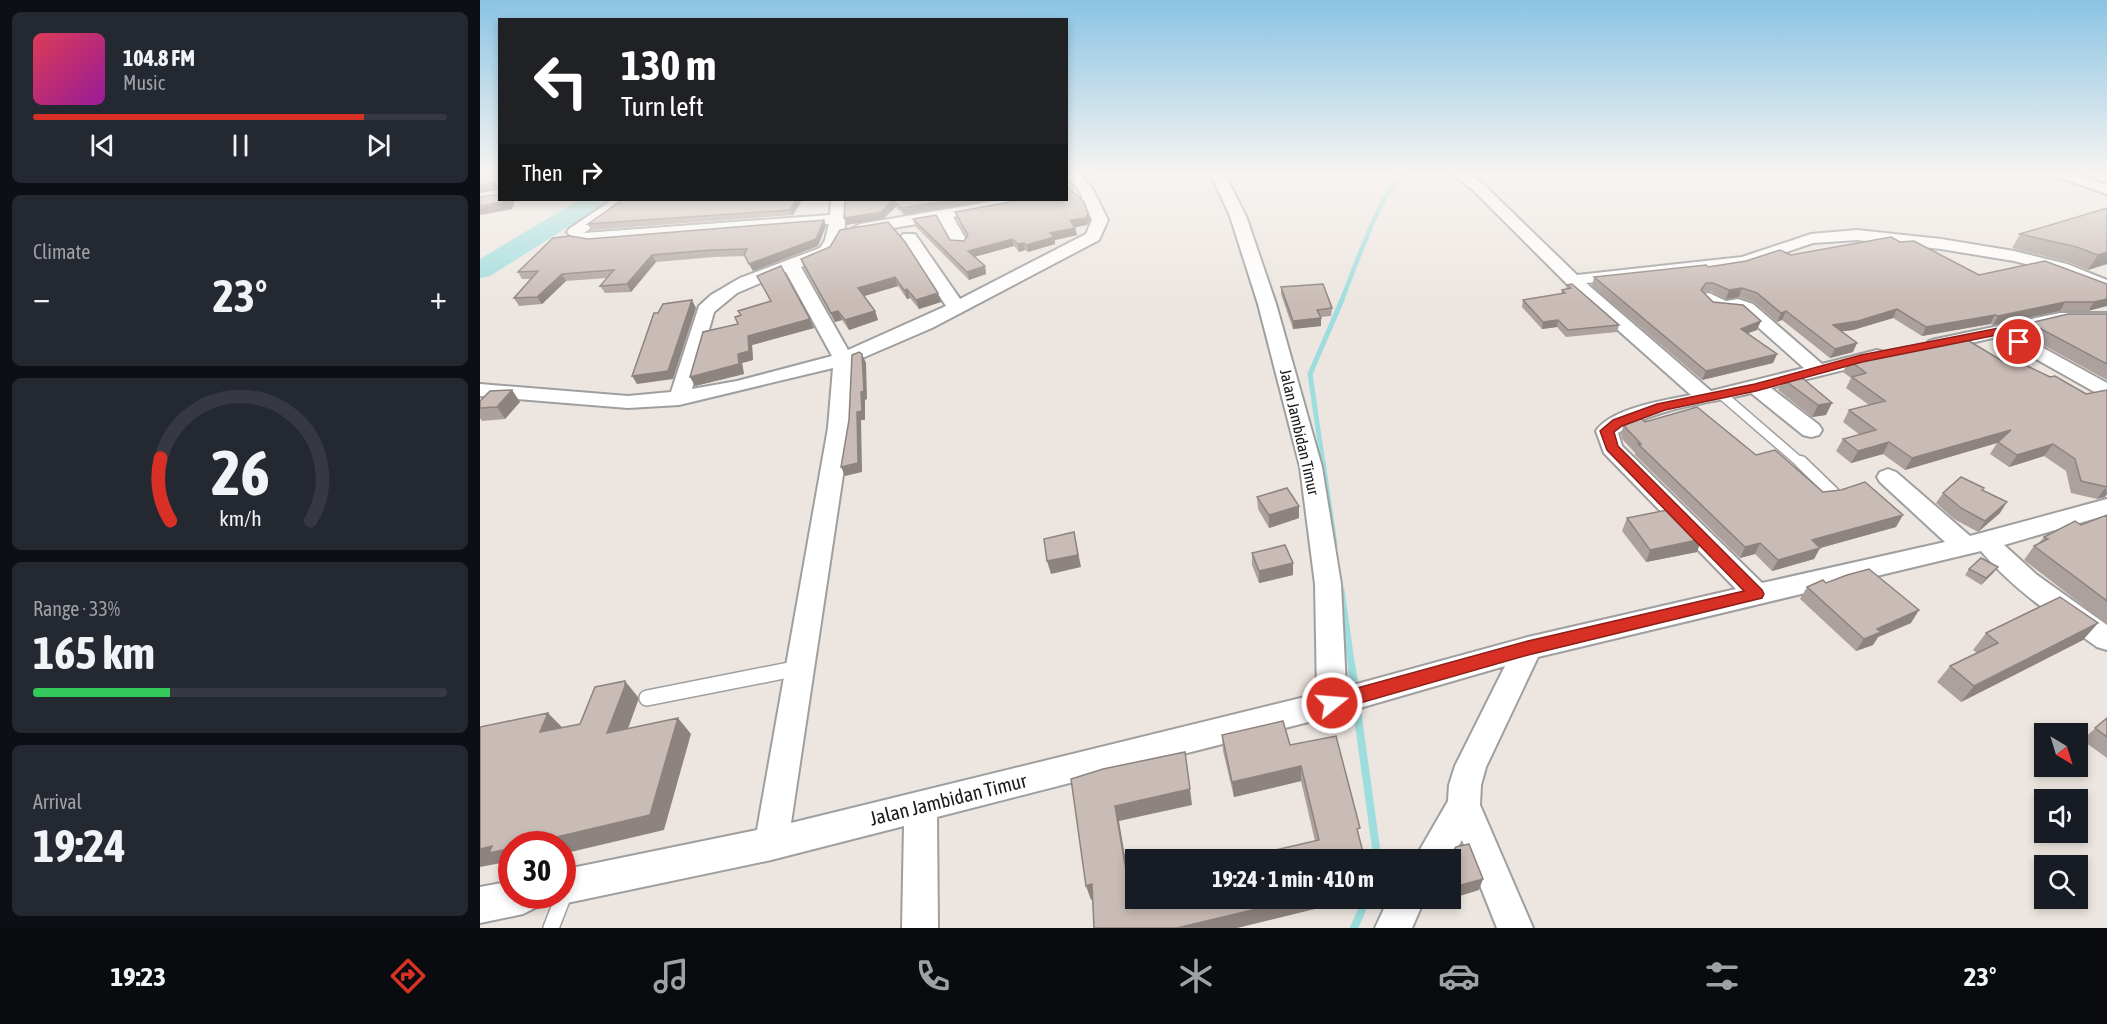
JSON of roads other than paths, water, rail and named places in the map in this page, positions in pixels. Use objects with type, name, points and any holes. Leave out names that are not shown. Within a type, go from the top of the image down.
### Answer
[{"type":"street","points":[[598,216],[575,232],[581,239],[836,226],[923,216]]},
{"type":"street","points":[[679,399],[705,309],[725,292],[826,251],[832,245],[837,216]]},
{"type":"street","points":[[945,216],[960,243]]},
{"type":"street","points":[[480,390],[628,402],[679,399],[708,395],[843,359],[892,339],[1093,237],[1100,220],[1097,216]]},
{"type":"street","name":"Jalan Jambidan Timur","points":[[576,885],[771,844],[1349,698],[1328,584],[1311,466],[1267,304],[1238,216]]},
{"type":"street","points":[[1509,216],[1622,326],[1714,396]]},
{"type":"street","points":[[1575,280],[1742,262],[1762,258],[1802,241],[1850,234],[1890,237],[2007,254],[2068,270],[2107,286]]},
{"type":"street","points":[[909,237],[956,307]]},
{"type":"street","points":[[771,844],[839,428],[843,359],[791,265]]},
{"type":"street","points":[[1709,298],[1724,308],[1738,304],[1747,308],[1818,370]]},
{"type":"street","points":[[1913,350],[2060,318],[2107,318]]},
{"type":"street","points":[[1999,331],[2107,391]]},
{"type":"street","points":[[1756,594],[1624,461],[1612,447],[1607,431],[1617,423],[1661,407],[1756,387],[1892,353]]},
{"type":"street","points":[[1756,387],[1811,430]]},
{"type":"street","points":[[1888,477],[2001,560],[2024,581],[2107,639]]},
{"type":"street","points":[[1349,698],[1528,648],[1975,543],[2107,507]]},
{"type":"street","points":[[1515,928],[1464,805],[1465,785],[1471,766],[1528,648]]},
{"type":"street","points":[[1438,849],[1464,805]]},
{"type":"street","points":[[920,928],[921,806]]},
{"type":"street","points":[[480,905],[498,901]]},
{"type":"street","points":[[1393,928],[1402,909]]},
{"type":"lane","points":[[1714,396],[1789,451],[1833,494]]},
{"type":"lane","points":[[647,698],[799,668]]},
{"type":"lane","points":[[550,928],[557,909]]},
{"type":"waterway","points":[[480,270],[568,216]]},
{"type":"waterway","points":[[1341,302],[1376,216]]},
{"type":"waterway","points":[[1323,464],[1310,374],[1342,300]]},
{"type":"waterway","points":[[1322,462],[1334,544]]},
{"type":"waterway","points":[[1341,590],[1352,669]]},
{"type":"waterway","points":[[1352,668],[1355,692]]},
{"type":"waterway","points":[[1356,703],[1376,849]]},
{"type":"waterway","points":[[1354,928],[1362,909]]},
{"type":"waterway","points":[[1386,909],[1394,928]]}]
